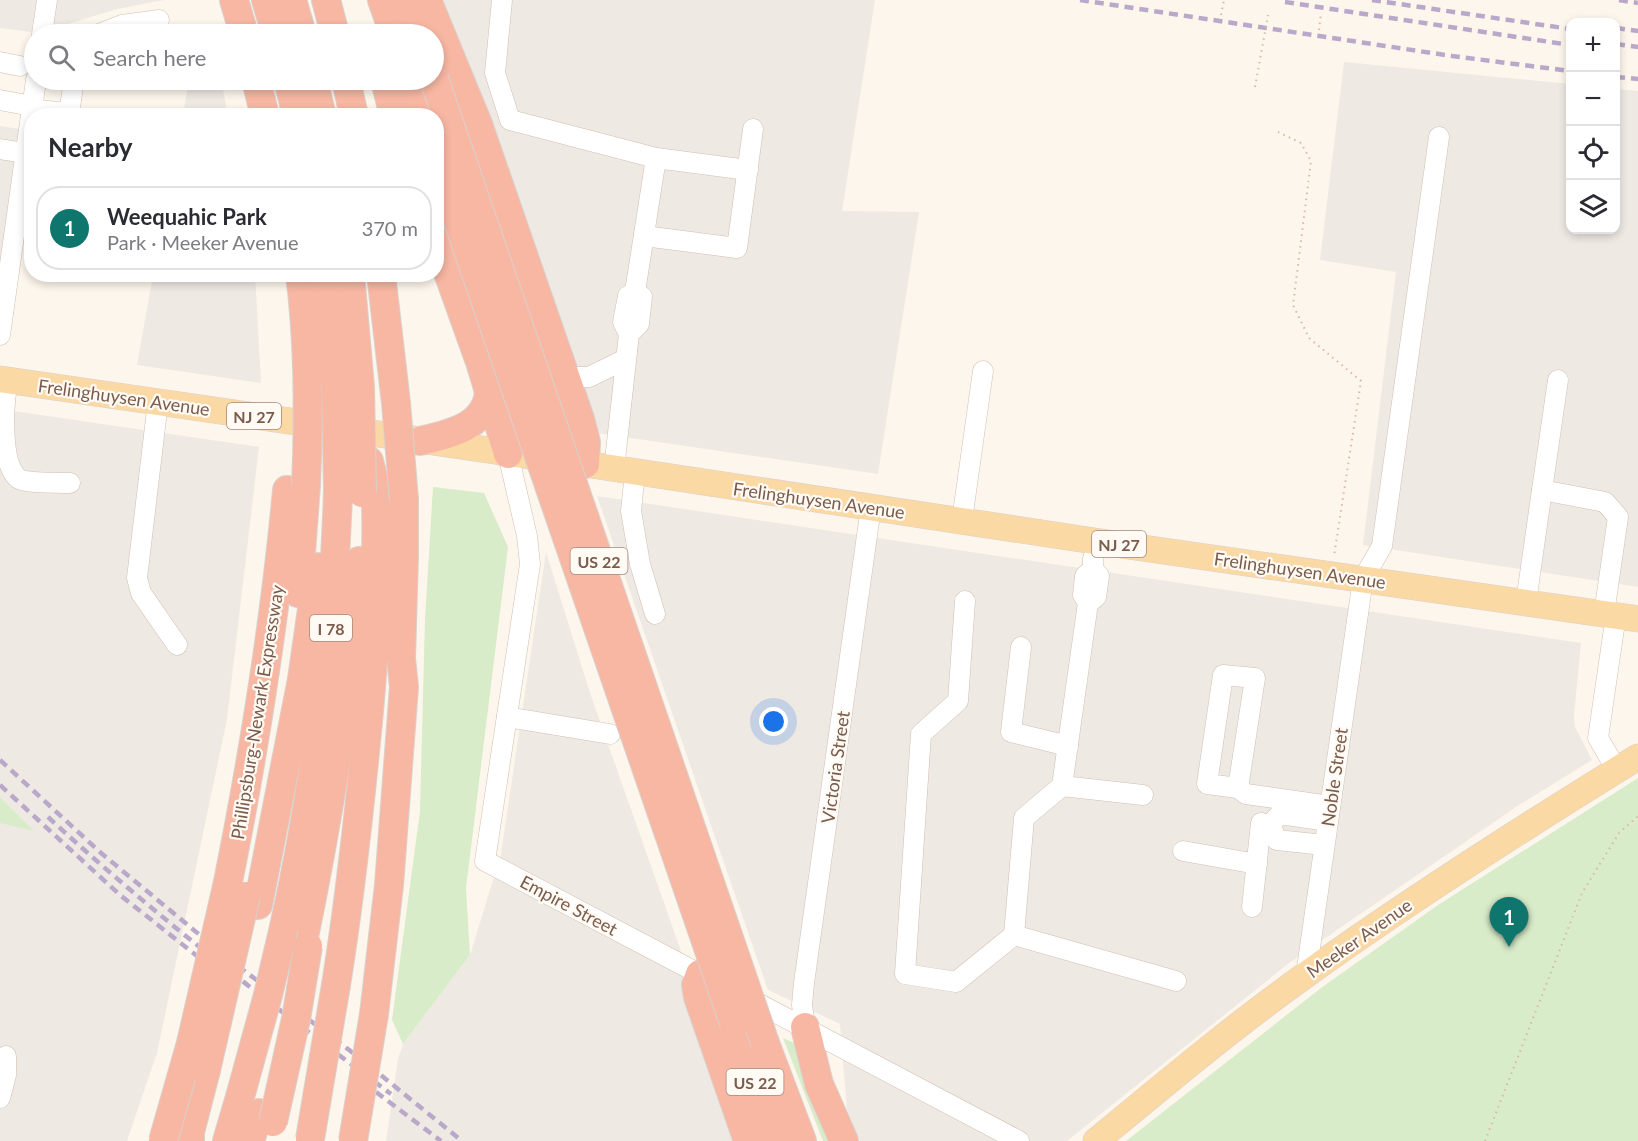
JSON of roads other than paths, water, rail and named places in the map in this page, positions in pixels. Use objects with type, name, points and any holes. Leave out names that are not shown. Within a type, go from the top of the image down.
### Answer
[{"type":"highway","points":[[234,0],[241,24]]},
{"type":"highway","points":[[266,0],[273,24]]},
{"type":"highway","points":[[292,0],[299,24]]},
{"type":"highway","points":[[326,0],[333,24]]},
{"type":"highway","points":[[371,0],[375,24]]},
{"type":"highway","points":[[382,0],[390,24]]},
{"type":"highway","points":[[406,0],[414,24]]},
{"type":"highway","points":[[427,0],[437,24]]},
{"type":"highway","points":[[444,41],[478,124],[584,430],[585,464]]},
{"type":"highway","points":[[258,90],[263,108]]},
{"type":"highway","points":[[290,90],[295,108]]},
{"type":"highway","points":[[316,90],[320,108]]},
{"type":"highway","points":[[348,90],[352,108]]},
{"type":"highway","points":[[388,90],[392,108]]},
{"type":"highway","points":[[413,90],[419,108]]},
{"type":"highway","name":"US 22","points":[[438,90],[444,108]]},
{"type":"highway","name":"US 22","points":[[444,108],[765,1043],[802,1141]]},
{"type":"highway","name":"US 22","points":[[444,180],[734,1023],[777,1141]]},
{"type":"highway","points":[[444,261],[489,389],[508,454]]},
{"type":"highway","name":"I 78","points":[[287,282],[292,370],[332,489]]},
{"type":"highway","points":[[301,282],[307,368],[332,489],[375,633],[360,761],[375,839],[354,999],[353,1141]]},
{"type":"highway","points":[[253,848],[286,767],[308,642],[319,555],[332,489],[326,444],[321,282]]},
{"type":"highway","name":"I 78","points":[[250,1141],[260,1118],[266,1004],[299,938],[312,844],[360,761],[330,642],[334,592],[332,489],[336,389],[326,282]]},
{"type":"highway","name":"I 78","points":[[332,489],[362,436],[351,282]]},
{"type":"highway","points":[[360,761],[401,658],[404,500],[396,403],[382,282]]},
{"type":"highway","points":[[420,441],[456,431],[476,420],[488,403],[489,389]]},
{"type":"highway","points":[[195,1141],[199,1134],[281,712],[284,626],[332,489]]},
{"type":"highway","points":[[316,1140],[354,999],[375,839]]},
{"type":"highway","name":"Phillipsburg-Newark Expressway","points":[[163,1141],[191,1043],[244,894],[253,848]]},
{"type":"highway","points":[[260,1118],[296,1018],[299,938]]},
{"type":"highway","points":[[700,974],[696,985],[698,997],[748,1141]]},
{"type":"highway","points":[[805,1027],[817,1077],[844,1141]]},
{"type":"highway","points":[[190,1141],[190,1132],[210,1074]]},
{"type":"highway","name":"I 78","points":[[227,1141],[260,1118]]},
{"type":"main road","name":"Frelinghuysen Avenue","points":[[4,380],[1619,616]]},
{"type":"main road","name":"Meeker Avenue","points":[[1096,1141],[1191,1062],[1306,975],[1443,881],[1627,764]]},
{"type":"street","points":[[43,24],[47,0]]},
{"type":"street","points":[[502,0],[495,73],[510,120],[657,158],[748,170]]},
{"type":"street","points":[[129,24],[159,20]]},
{"type":"street","points":[[0,62],[20,66]]},
{"type":"street","points":[[32,107],[35,90]]},
{"type":"street","points":[[69,108],[73,90]]},
{"type":"street","points":[[0,100],[38,108]]},
{"type":"street","points":[[644,236],[737,248],[753,129]]},
{"type":"street","points":[[1363,579],[1382,546],[1439,137]]},
{"type":"street","points":[[0,149],[24,153]]},
{"type":"street","points":[[655,614],[640,564],[625,470],[629,334],[639,324],[642,297],[635,292],[657,158]]},
{"type":"street","points":[[0,335],[24,167]]},
{"type":"street","points":[[566,377],[589,377],[627,359]]},
{"type":"street","points":[[962,520],[983,371]]},
{"type":"street","points":[[4,380],[0,455],[7,470],[21,480],[70,483]]},
{"type":"street","points":[[1526,602],[1558,380]]},
{"type":"street","points":[[158,402],[137,578],[141,593],[177,645]]},
{"type":"street","name":"Empire Street","points":[[508,454],[530,556],[485,861],[1019,1141]]},
{"type":"street","points":[[1542,490],[1605,502],[1618,517],[1619,616],[1598,738],[1627,764]]},
{"type":"street","name":"Victoria Street","points":[[805,1027],[802,1005],[804,983],[871,507]]},
{"type":"street","points":[[965,601],[958,701],[921,734],[905,974],[956,982],[1014,935],[1024,818],[1062,786],[1088,603],[1083,595],[1084,576],[1094,569],[1094,541]]},
{"type":"street","name":"Noble Street","points":[[1306,975],[1363,579]]},
{"type":"street","points":[[1021,647],[1011,732],[1068,746]]},
{"type":"street","points":[[1238,788],[1255,678],[1223,675],[1207,784],[1238,788],[1246,794],[1329,814]]},
{"type":"street","points":[[507,717],[610,734]]},
{"type":"street","points":[[1062,786],[1143,795]]},
{"type":"street","points":[[1270,825],[1280,814],[1329,814]]},
{"type":"street","points":[[1252,907],[1261,823],[1270,825]]},
{"type":"street","points":[[1270,825],[1277,840],[1324,845]]},
{"type":"street","points":[[1183,852],[1257,864]]},
{"type":"street","points":[[1014,935],[1176,981]]},
{"type":"street","points":[[0,1098],[6,1075],[6,1056]]},
{"type":"railway","points":[[1080,0],[1452,56],[1566,70]]},
{"type":"railway","points":[[1372,0],[1566,28]]},
{"type":"railway","points":[[1619,0],[1638,3]]},
{"type":"railway","points":[[1285,2],[1566,44]]},
{"type":"railway","points":[[1620,29],[1638,31]]},
{"type":"railway","points":[[1620,45],[1638,47]]},
{"type":"railway","points":[[1620,77],[1638,79]]},
{"type":"railway","points":[[0,760],[101,853],[230,960],[361,1059],[462,1141]]},
{"type":"railway","points":[[0,785],[120,895],[197,956]]},
{"type":"railway","points":[[48,817],[173,925],[259,994],[391,1094]]},
{"type":"railway","points":[[376,1092],[441,1141]]},
{"type":"place","name":"Weequahic Park","points":[[1509,947]]}]
